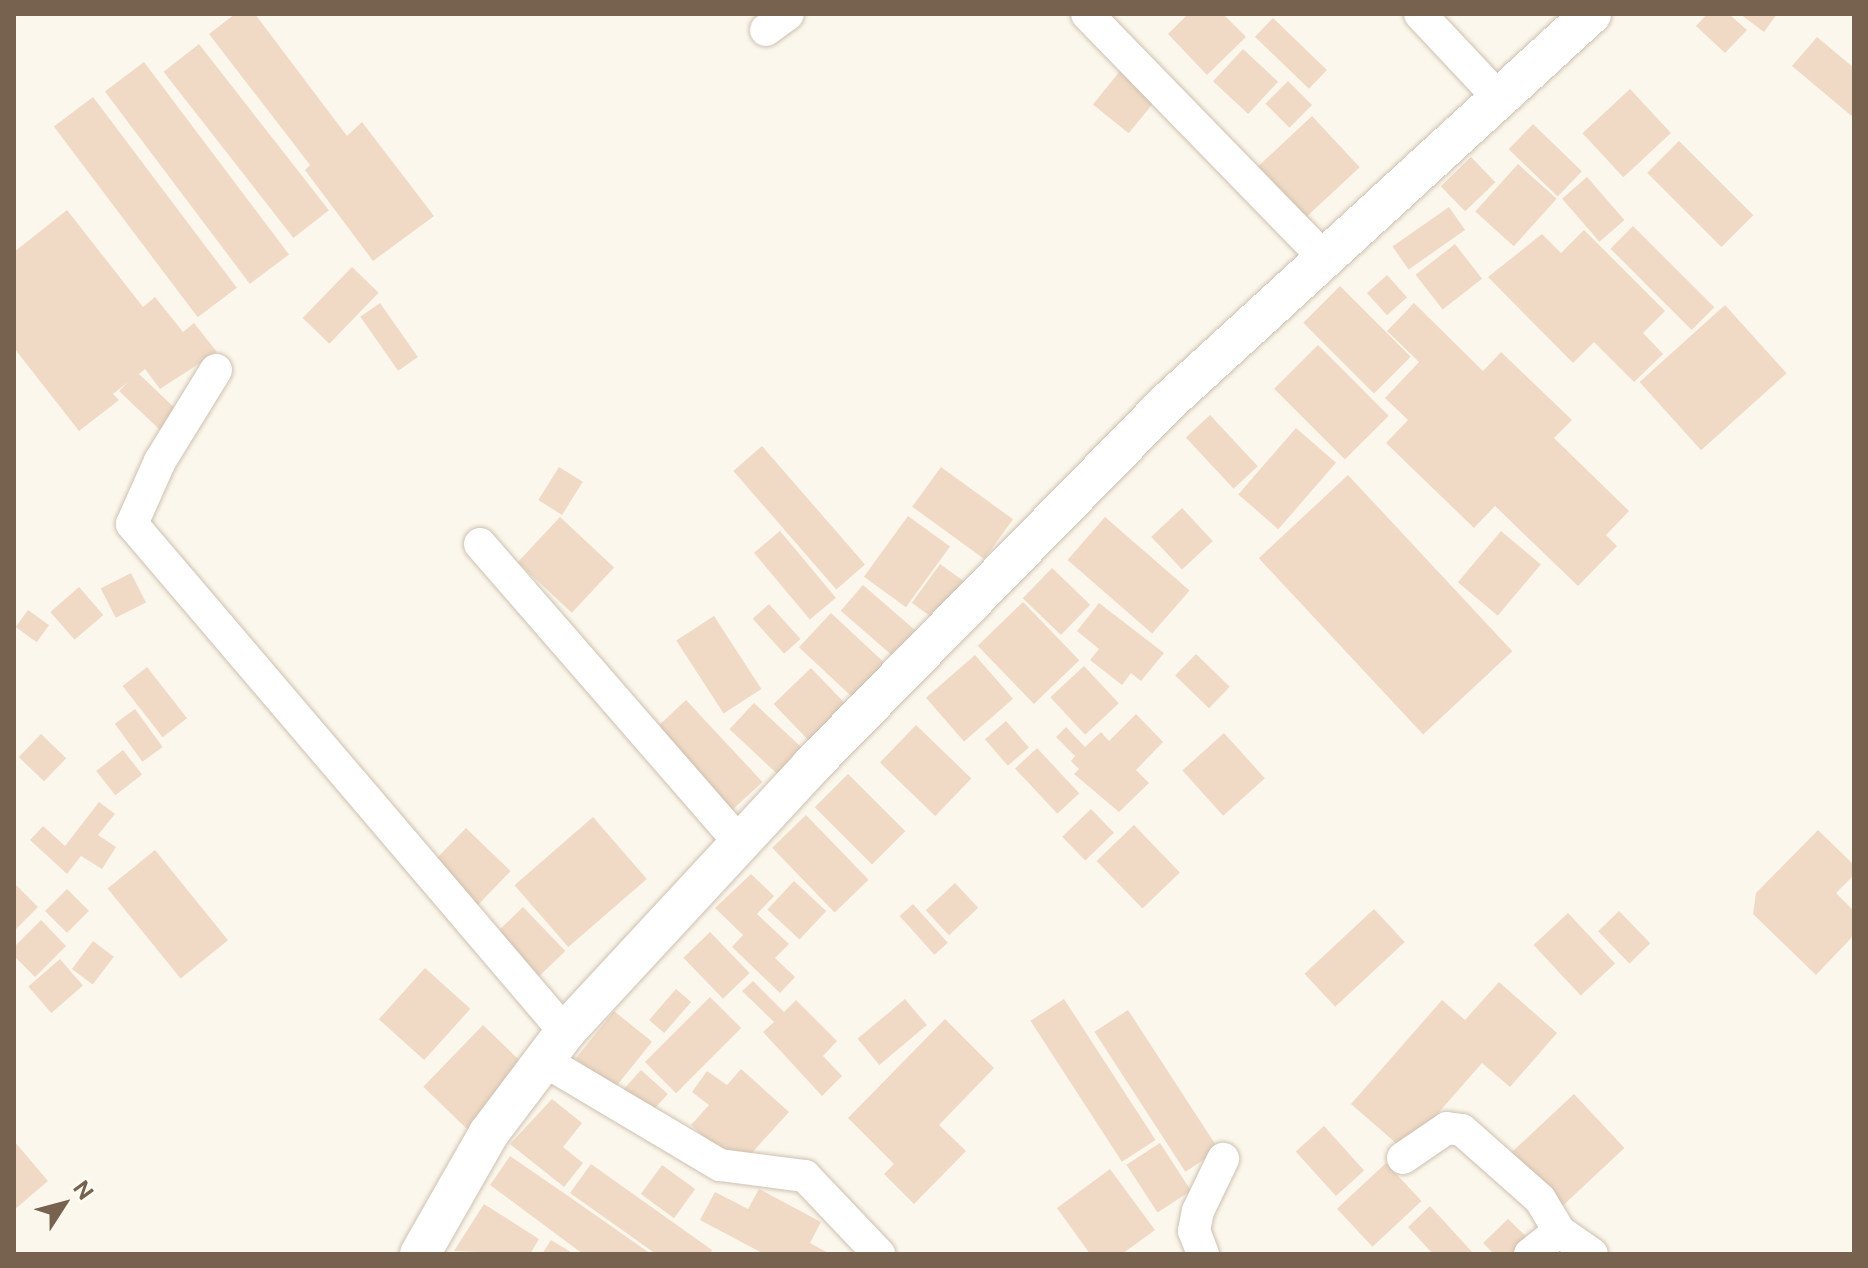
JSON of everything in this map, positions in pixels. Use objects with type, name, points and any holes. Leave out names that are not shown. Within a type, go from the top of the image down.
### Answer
[{"type":"street","points":[[1087,14],[1324,258]]},
{"type":"street","points":[[1420,14],[1497,96]]},
{"type":"street","points":[[420,1254],[489,1133],[554,1046],[740,843],[1168,402],[1497,96],[1591,14]]},
{"type":"street","points":[[216,370],[160,461],[132,524],[554,1046],[720,1165],[805,1176],[879,1254]]},
{"type":"street","points":[[480,544],[740,843]]},
{"type":"street","points":[[1403,1158],[1447,1128],[1462,1130],[1540,1199],[1559,1231],[1592,1254]]},
{"type":"street","points":[[1203,1254],[1194,1231],[1198,1211],[1223,1159]]},
{"type":"street","points":[[1530,1254],[1559,1231]]},
{"type":"building","points":[[235,14],[255,14],[347,136],[362,122],[434,216],[373,261],[305,170],[310,165],[209,34]]},
{"type":"building","points":[[1188,14],[1223,14],[1246,37],[1207,75],[1168,34]]},
{"type":"building","points":[[1707,14],[1729,14],[1747,30],[1725,53],[1696,26]]},
{"type":"building","points":[[1740,14],[1777,14],[1764,32]]},
{"type":"building","points":[[1273,18],[1327,70],[1309,89],[1255,37]]},
{"type":"building","points":[[1817,37],[1854,68],[1854,118],[1792,66]]},
{"type":"building","points":[[199,44],[329,210],[293,238],[164,72]]},
{"type":"building","points":[[1243,49],[1278,82],[1248,114],[1213,81]]},
{"type":"building","points":[[144,62],[289,254],[250,284],[105,91]]},
{"type":"building","points":[[1120,71],[1156,100],[1129,133],[1093,104]]},
{"type":"building","points":[[1288,81],[1312,105],[1289,128],[1265,104]]},
{"type":"building","points":[[1630,89],[1671,133],[1623,177],[1582,133]]},
{"type":"building","points":[[93,97],[237,288],[198,317],[54,126]]},
{"type":"building","points":[[1312,116],[1360,167],[1302,221],[1254,170]]},
{"type":"building","points":[[1533,124],[1582,171],[1558,196],[1509,149]]},
{"type":"building","points":[[1679,141],[1753,215],[1721,247],[1647,173]]},
{"type":"building","points":[[1471,157],[1495,182],[1465,211],[1441,186]]},
{"type":"building","points":[[1518,164],[1557,199],[1514,246],[1475,212]]},
{"type":"building","points":[[1587,177],[1624,220],[1599,242],[1562,199]]},
{"type":"building","points":[[1449,207],[1465,230],[1409,270],[1392,247]]},
{"type":"building","points":[[67,210],[143,307],[155,297],[183,332],[194,323],[217,352],[160,389],[145,369],[139,374],[179,412],[161,431],[119,391],[128,382],[113,394],[119,400],[79,431],[14,348],[14,252]]},
{"type":"building","points":[[1633,226],[1714,307],[1692,330],[1610,249]]},
{"type":"building","points":[[1584,230],[1665,311],[1643,333],[1663,354],[1634,382],[1594,342],[1573,363],[1488,277],[1542,234],[1561,253]]},
{"type":"building","points":[[1455,244],[1482,279],[1443,309],[1416,275]]},
{"type":"building","points":[[352,267],[379,293],[329,344],[303,318]]},
{"type":"building","points":[[1387,275],[1407,297],[1387,315],[1367,293]]},
{"type":"building","points":[[1340,286],[1411,357],[1374,393],[1303,323]]},
{"type":"building","points":[[380,303],[418,357],[398,371],[360,317]]},
{"type":"building","points":[[1414,303],[1483,371],[1501,352],[1572,420],[1554,438],[1629,511],[1606,535],[1617,546],[1578,586],[1495,506],[1474,528],[1386,443],[1408,420],[1385,398],[1419,362],[1387,331]]},
{"type":"building","points":[[1725,305],[1787,373],[1701,450],[1640,382]]},
{"type":"building","points":[[1318,345],[1389,416],[1345,460],[1274,389]]},
{"type":"building","points":[[1210,415],[1258,466],[1234,489],[1186,438]]},
{"type":"building","points":[[1296,428],[1336,463],[1278,529],[1238,494]]},
{"type":"building","points":[[762,446],[865,564],[836,589],[733,471]]},
{"type":"building","points":[[559,467],[583,482],[562,515],[538,500]]},
{"type":"building","points":[[941,467],[1013,519],[984,559],[912,507]]},
{"type":"building","points":[[1348,475],[1512,651],[1423,734],[1259,558]]},
{"type":"building","points":[[1182,508],[1213,541],[1182,570],[1151,537]]},
{"type":"building","points":[[908,516],[950,547],[906,607],[864,577]]},
{"type":"building","points":[[560,517],[614,567],[572,613],[518,562]]},
{"type":"building","points":[[1105,517],[1190,590],[1152,633],[1068,560]]},
{"type":"building","points":[[780,531],[836,598],[810,620],[754,553]]},
{"type":"building","points":[[1501,531],[1541,564],[1498,616],[1458,582]]},
{"type":"building","points":[[940,564],[973,588],[945,627],[912,603]]},
{"type":"building","points":[[1052,568],[1090,605],[1061,635],[1023,598]]},
{"type":"building","points":[[131,573],[146,602],[116,618],[101,588]]},
{"type":"building","points":[[863,585],[926,640],[904,666],[841,611]]},
{"type":"building","points":[[79,587],[103,615],[75,640],[50,612]]},
{"type":"building","points":[[1023,602],[1079,660],[1034,704],[978,646]]},
{"type":"building","points":[[1099,603],[1164,653],[1141,681],[1131,673],[1122,685],[1090,660],[1099,649],[1077,631]]},
{"type":"building","points":[[769,604],[800,639],[784,654],[753,619]]},
{"type":"building","points":[[28,610],[49,625],[37,642],[16,627]]},
{"type":"building","points":[[831,613],[890,668],[858,703],[799,647]]},
{"type":"building","points":[[714,616],[761,689],[724,713],[676,641]]},
{"type":"building","points":[[1196,654],[1230,687],[1209,708],[1175,676]]},
{"type":"building","points":[[975,655],[1013,699],[964,741],[926,698]]},
{"type":"building","points":[[1084,666],[1119,703],[1085,735],[1050,697]]},
{"type":"building","points":[[147,667],[187,718],[163,737],[123,686]]},
{"type":"building","points":[[811,668],[853,712],[816,748],[774,704]]},
{"type":"building","points":[[686,700],[762,782],[727,815],[650,733]]},
{"type":"building","points":[[754,703],[806,751],[781,778],[729,729]]},
{"type":"building","points":[[135,709],[163,747],[142,762],[115,724]]},
{"type":"building","points":[[1136,714],[1163,742],[1136,770],[1149,783],[1119,812],[1074,774],[1079,769],[1071,761],[1075,756],[1056,737],[1066,727],[1085,747],[1101,732],[1109,741]]},
{"type":"building","points":[[1006,721],[1029,747],[1008,766],[985,739]]},
{"type":"building","points":[[916,725],[971,778],[935,816],[880,762]]},
{"type":"building","points":[[1224,733],[1265,778],[1223,816],[1182,770]]},
{"type":"building","points":[[41,734],[66,758],[44,781],[19,757]]},
{"type":"building","points":[[1037,748],[1079,793],[1057,814],[1015,768]]},
{"type":"building","points":[[123,750],[142,774],[115,795],[96,771]]},
{"type":"building","points":[[848,774],[905,831],[872,865],[815,807]]},
{"type":"building","points":[[99,802],[115,814],[98,835],[116,847],[102,869],[81,856],[67,874],[30,840],[43,826],[65,846]]},
{"type":"building","points":[[1091,809],[1114,833],[1085,861],[1062,837]]},
{"type":"building","points":[[806,815],[869,880],[835,912],[772,848]]},
{"type":"building","points":[[593,817],[647,879],[568,947],[515,885]]},
{"type":"building","points":[[1134,825],[1180,872],[1142,909],[1097,861]]},
{"type":"building","points":[[466,828],[511,871],[476,907],[431,864]]},
{"type":"building","points":[[1818,830],[1854,865],[1854,875],[1836,893],[1854,911],[1854,935],[1816,975],[1753,914],[1756,893]]},
{"type":"building","points":[[155,850],[228,940],[181,979],[108,888]]},
{"type":"building","points":[[751,874],[774,896],[757,914],[789,944],[775,958],[795,977],[780,993],[732,947],[743,935],[715,908]]},
{"type":"building","points":[[794,881],[826,911],[800,940],[767,910]]},
{"type":"building","points":[[14,883],[38,907],[14,931]]},
{"type":"building","points":[[955,883],[978,908],[949,935],[926,910]]},
{"type":"building","points":[[67,889],[89,911],[67,933],[45,911]]},
{"type":"building","points":[[913,904],[948,943],[934,955],[900,916]]},
{"type":"building","points":[[523,907],[565,951],[532,984],[489,940]]},
{"type":"building","points":[[1374,909],[1405,942],[1335,1007],[1305,974]]},
{"type":"building","points":[[1619,911],[1650,943],[1629,964],[1598,931]]},
{"type":"building","points":[[1568,913],[1615,963],[1581,996],[1534,945]]},
{"type":"building","points":[[41,920],[66,946],[35,977],[14,956],[14,947]]},
{"type":"building","points":[[710,932],[750,973],[723,999],[683,958]]},
{"type":"building","points":[[93,941],[114,957],[93,985],[72,969]]},
{"type":"building","points":[[60,959],[83,985],[51,1013],[28,987]]},
{"type":"building","points":[[425,968],[470,1009],[424,1060],[379,1019]]},
{"type":"building","points":[[753,981],[784,1012],[796,1000],[837,1041],[823,1056],[842,1076],[822,1096],[763,1032],[774,1022],[742,991]]},
{"type":"building","points":[[1499,982],[1557,1033],[1510,1087],[1482,1063],[1405,1151],[1351,1104],[1442,1000],[1465,1020]]},
{"type":"building","points":[[676,989],[691,1002],[664,1033],[649,1020]]},
{"type":"building","points":[[710,997],[741,1028],[676,1093],[645,1062]]},
{"type":"building","points":[[905,999],[927,1025],[879,1065],[858,1039]]},
{"type":"building","points":[[1064,999],[1155,1140],[1122,1162],[1030,1021]]},
{"type":"building","points":[[1128,1010],[1219,1150],[1185,1172],[1094,1032]]},
{"type":"building","points":[[614,1011],[652,1042],[614,1089],[576,1058]]},
{"type":"building","points":[[945,1019],[994,1068],[939,1125],[966,1151],[914,1204],[884,1174],[894,1164],[848,1118]]},
{"type":"building","points":[[483,1025],[530,1070],[470,1132],[423,1087]]},
{"type":"building","points":[[741,1069],[789,1112],[738,1168],[691,1125],[709,1105],[692,1092],[707,1071],[727,1085]]},
{"type":"building","points":[[641,1070],[668,1094],[646,1118],[620,1094]]},
{"type":"building","points":[[1574,1094],[1624,1148],[1562,1207],[1511,1153]]},
{"type":"building","points":[[552,1099],[582,1123],[563,1147],[583,1163],[564,1187],[510,1144]]},
{"type":"building","points":[[1324,1126],[1364,1171],[1336,1196],[1296,1151]]},
{"type":"building","points":[[14,1141],[48,1181],[14,1210]]},
{"type":"building","points":[[1160,1143],[1191,1191],[1157,1213],[1126,1165]]},
{"type":"building","points":[[510,1156],[651,1254],[583,1254],[490,1185]]},
{"type":"building","points":[[1386,1163],[1421,1201],[1372,1247],[1337,1209]]},
{"type":"building","points":[[591,1164],[712,1250],[710,1254],[656,1254],[570,1193]]},
{"type":"building","points":[[662,1165],[695,1189],[674,1218],[641,1194]]},
{"type":"building","points":[[1110,1169],[1155,1230],[1122,1254],[1090,1254],[1057,1208]]},
{"type":"building","points":[[759,1189],[821,1222],[810,1243],[830,1254],[764,1254],[700,1220],[715,1192],[748,1209]]},
{"type":"building","points":[[484,1204],[539,1239],[530,1254],[454,1251]]},
{"type":"building","points":[[1430,1206],[1474,1254],[1433,1254],[1408,1227]]},
{"type":"building","points":[[1508,1219],[1531,1241],[1518,1254],[1494,1254],[1483,1243]]},
{"type":"building","points":[[551,1240],[574,1254],[542,1254]]}]
